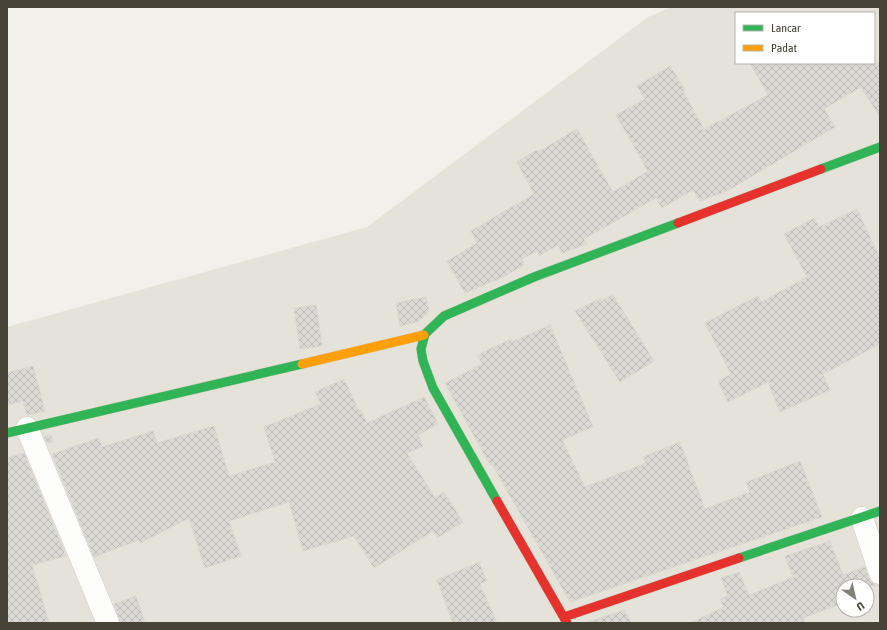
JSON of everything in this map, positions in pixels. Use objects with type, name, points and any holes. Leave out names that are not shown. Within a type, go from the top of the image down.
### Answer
[{"type":"street","points":[[880,147],[534,277],[444,316],[433,324],[424,335],[421,348],[423,361],[439,401],[565,620],[871,514],[880,573]]},
{"type":"street","points":[[108,623],[17,431],[424,335]]},
{"type":"shaded area","points":[[672,7],[880,7],[880,623],[7,623],[7,327],[367,227],[648,17]]},
{"type":"building","points":[[880,63],[880,117],[861,87],[824,109],[835,127],[727,191],[700,201],[693,190],[662,208],[656,198],[584,239],[587,244],[562,253],[558,245],[539,256],[537,251],[522,259],[524,265],[503,277],[465,293],[447,261],[477,243],[471,231],[534,194],[517,162],[537,150],[538,152],[577,129],[613,192],[648,171],[616,115],[645,99],[637,86],[670,66],[685,90],[683,91],[704,129],[768,95],[751,64]]},
{"type":"building","points":[[857,209],[880,258],[880,344],[823,374],[830,390],[780,412],[768,382],[728,402],[718,381],[731,374],[705,323],[758,296],[761,302],[807,277],[784,234],[814,218],[819,227]]},
{"type":"building","points":[[613,295],[654,361],[620,382],[575,311],[601,298],[602,301]]},
{"type":"building","points":[[426,297],[429,311],[418,322],[400,326],[396,303]]},
{"type":"building","points":[[316,305],[322,346],[300,349],[294,308]]},
{"type":"building","points":[[550,325],[593,427],[562,440],[585,487],[646,463],[643,457],[680,442],[705,509],[750,492],[746,482],[800,461],[822,517],[570,602],[492,464],[490,465],[445,383],[482,364],[477,355],[511,339],[512,342]]},
{"type":"building","points":[[33,366],[45,411],[27,415],[23,401],[7,405],[7,373]]},
{"type":"building","points":[[344,379],[359,411],[361,410],[367,423],[424,397],[438,424],[418,435],[423,446],[407,453],[435,498],[444,492],[463,522],[437,538],[433,531],[374,568],[354,536],[303,551],[289,502],[229,521],[241,556],[205,568],[189,518],[140,543],[139,540],[94,557],[52,454],[99,438],[102,447],[153,431],[157,443],[214,426],[229,476],[275,462],[264,427],[321,404],[315,392]]},
{"type":"building","points":[[51,435],[53,442],[47,443],[44,437]]},
{"type":"building","points":[[24,453],[66,556],[32,565],[49,623],[7,623],[7,458]]},
{"type":"building","points":[[830,541],[843,575],[865,567],[869,578],[835,578],[835,606],[803,618],[805,623],[690,623],[724,607],[720,599],[728,596],[721,578],[739,572],[749,595],[793,577],[785,556]]},
{"type":"building","points":[[479,562],[487,581],[480,584],[497,623],[453,623],[437,580]]},
{"type":"building","points":[[136,596],[145,623],[120,623],[114,604]]},
{"type":"building","points":[[624,610],[631,623],[585,623]]},
{"type":"traffic: fast","points":[[821,169],[880,147]]},
{"type":"traffic: fast","points":[[497,501],[433,388],[423,361],[421,349],[425,334],[444,316],[534,277],[678,223]]},
{"type":"traffic: fast","points":[[7,433],[302,364]]},
{"type":"traffic: fast","points":[[739,558],[880,511]]},
{"type":"traffic: slow","points":[[302,364],[424,335]]},
{"type":"traffic: jam","points":[[678,223],[821,169]]},
{"type":"traffic: jam","points":[[497,501],[567,623]]},
{"type":"traffic: jam","points":[[564,617],[739,558]]}]
